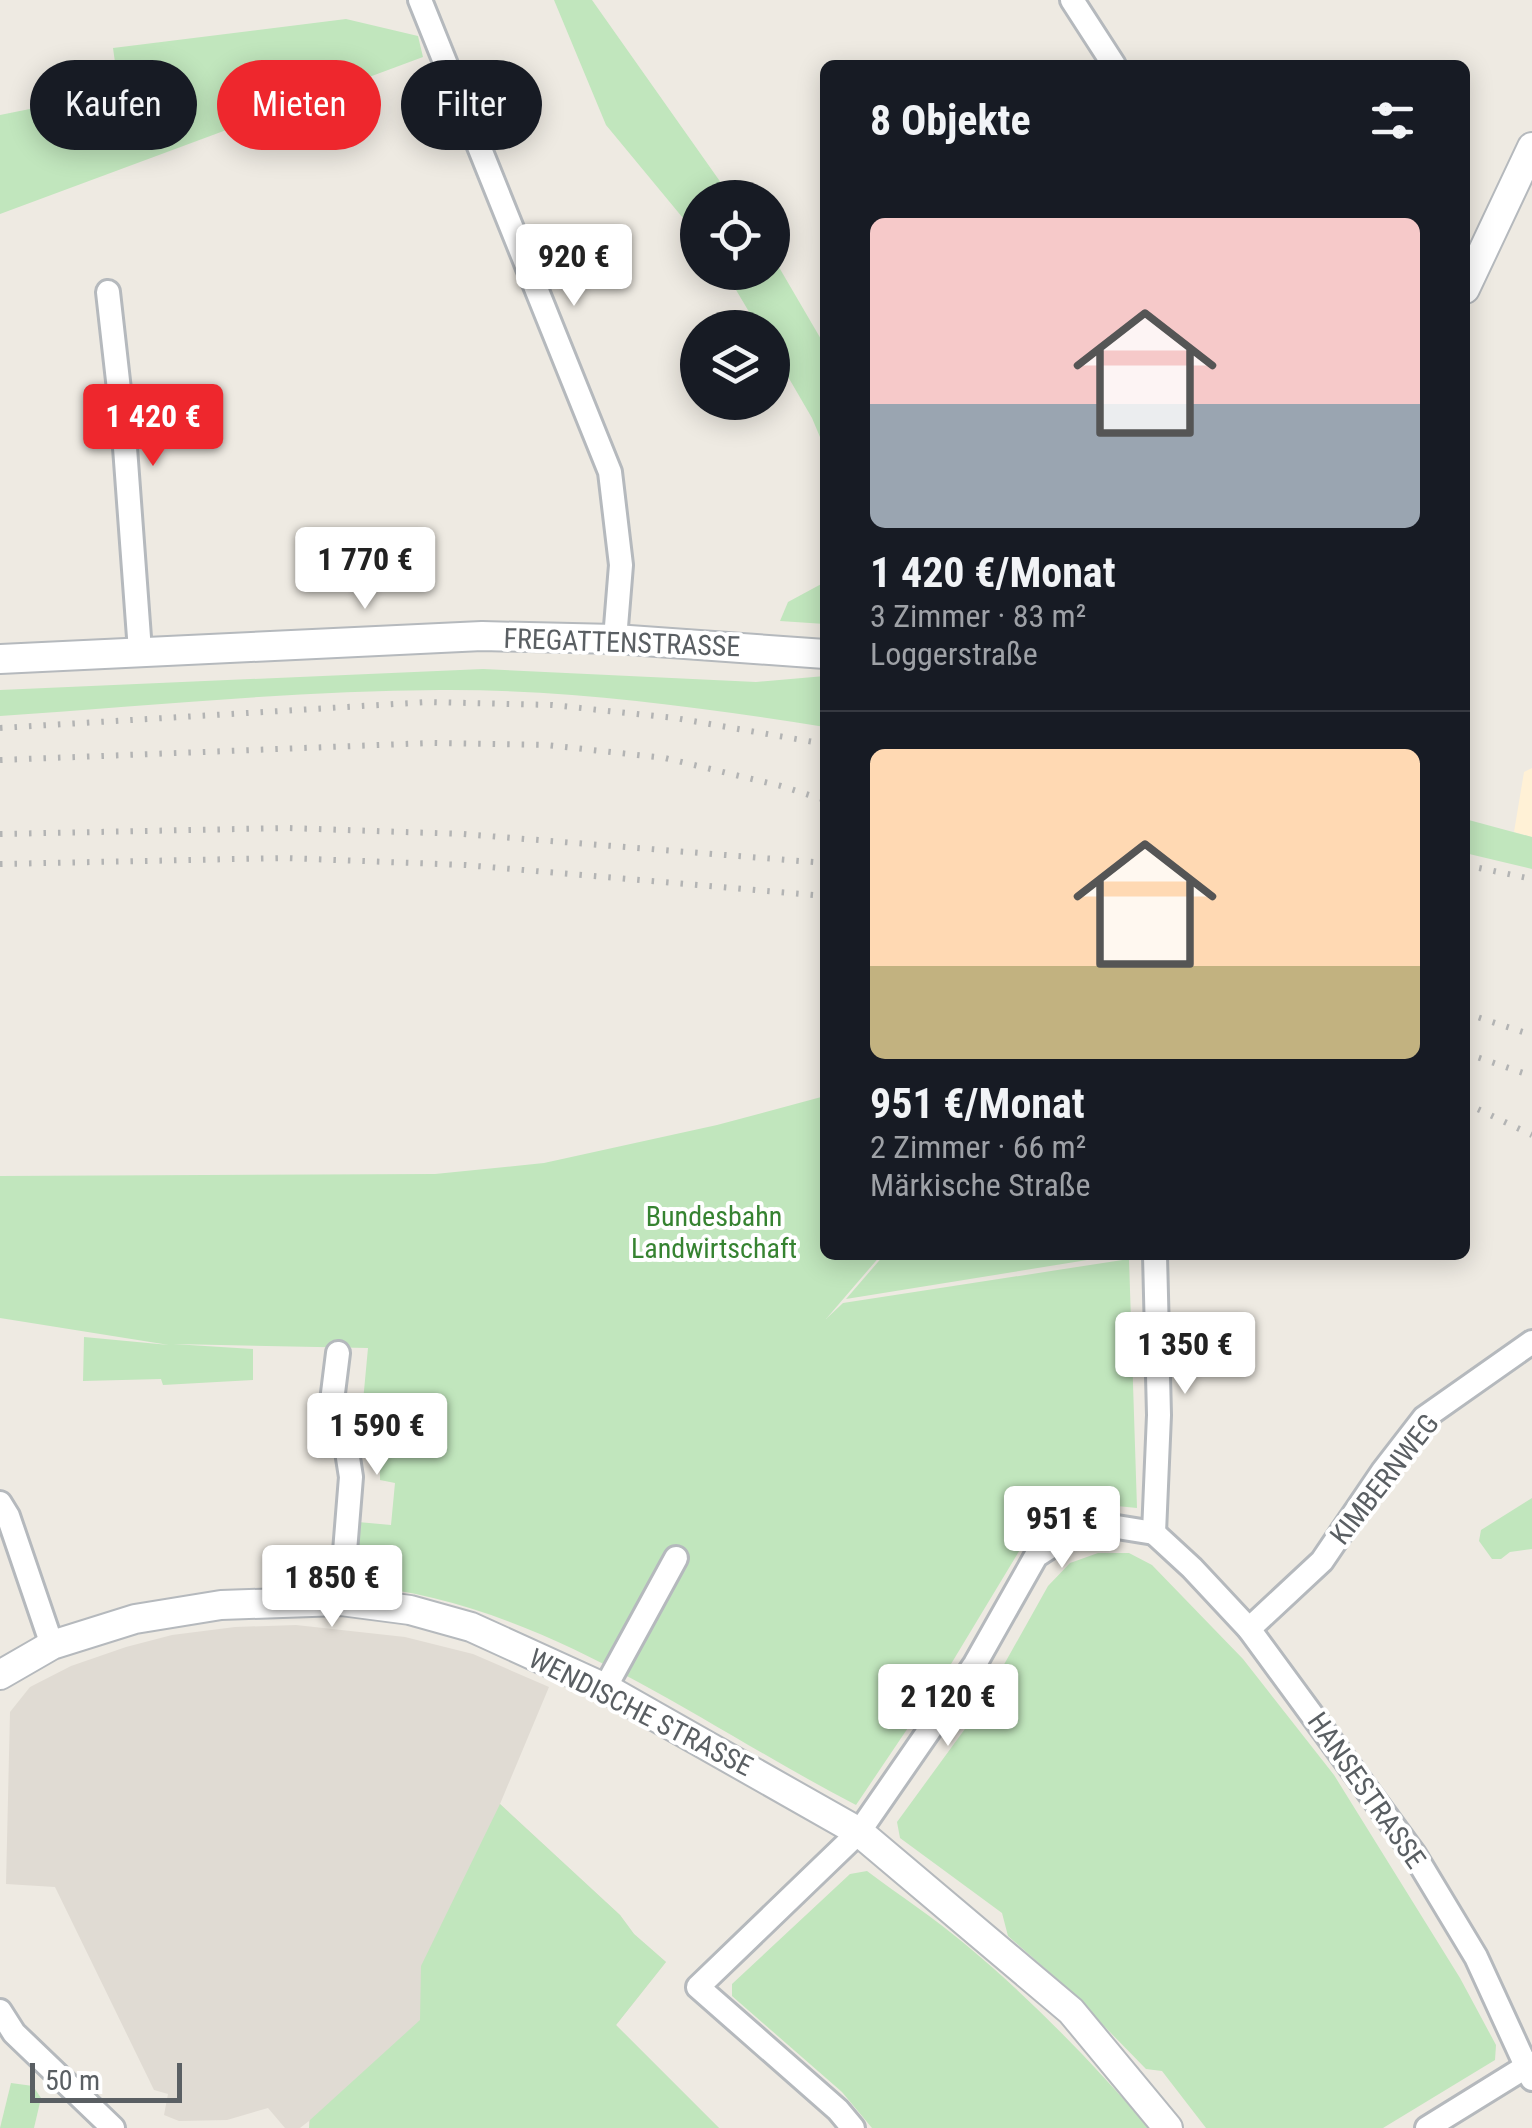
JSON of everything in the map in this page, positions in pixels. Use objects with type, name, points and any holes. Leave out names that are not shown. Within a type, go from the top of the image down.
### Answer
[{"type":"street","points":[[420,0],[610,472],[620,564],[615,638]]},
{"type":"street","points":[[1072,0],[1111,60]]},
{"type":"street","points":[[1470,278],[1532,147]]},
{"type":"street","points":[[108,292],[124,434],[140,652]]},
{"type":"street","name":"FREGATTENSTRASSE","points":[[0,658],[482,636],[615,638],[820,654]]},
{"type":"street","points":[[853,2128],[838,2110],[698,1988],[858,1832],[976,1664],[1036,1556],[1079,1528],[1118,1527],[1154,1533],[1159,1415],[1155,1260]]},
{"type":"street","name":"KIMBERNWEG","points":[[1249,1629],[1322,1561],[1382,1471],[1424,1418],[1532,1342]]},
{"type":"street","points":[[338,1353],[330,1409],[346,1446],[351,1476],[341,1601]]},
{"type":"street","points":[[0,1504],[8,1516],[52,1645]]},
{"type":"street","name":"HANSESTRASSE","points":[[1154,1533],[1249,1629],[1414,1854],[1476,1957],[1530,2070]]},
{"type":"street","points":[[605,1688],[676,1558]]},
{"type":"street","name":"WENDISCHE STRASSE","points":[[0,1675],[52,1645],[134,1618],[204,1608],[341,1601],[410,1610],[471,1627],[605,1688],[858,1832],[1070,2012],[1168,2128]]},
{"type":"street","points":[[0,2011],[14,2033],[112,2128]]},
{"type":"street","points":[[1427,2128],[1530,2070]]},
{"type":"shaded area","points":[[1532,768],[1532,837],[1514,832],[1524,772]]},
{"type":"shaded area","points":[[296,1625],[405,1637],[473,1654],[549,1687],[500,1804],[666,1962],[616,2025],[719,2128],[309,2128],[309,2121],[300,2128],[285,2128],[268,2108],[227,2120],[179,2121],[164,2115],[168,2094],[154,2090],[55,1887],[6,1884],[10,1712],[30,1687],[71,1666],[126,1647],[172,1635]]},
{"type":"green space","points":[[554,0],[592,0],[719,180],[680,180],[680,214],[606,125]]},
{"type":"green space","points":[[346,19],[418,36],[423,57],[401,60],[401,65],[381,73],[381,60],[217,60],[217,133],[197,141],[197,60],[115,60],[113,48]]},
{"type":"green space","points":[[30,109],[30,150],[172,150],[0,214],[0,115]]},
{"type":"green space","points":[[790,286],[820,337],[820,437],[790,380],[790,310],[748,310],[736,290],[790,290]]},
{"type":"green space","points":[[820,585],[820,624],[780,621],[788,602]]},
{"type":"green space","points":[[483,669],[756,682],[820,676],[820,726],[633,701],[488,690],[330,693],[0,716],[0,690]]},
{"type":"green space","points":[[1470,820],[1532,837],[1532,869],[1470,854]]},
{"type":"green space","name":"Bundesbahn Landwirtschaft","points":[[820,1097],[820,1260],[877,1260],[826,1319],[843,1303],[1129,1260],[1137,1508],[1117,1506],[1070,1512],[1027,1538],[951,1664],[856,1805],[675,1702],[552,1639],[488,1614],[422,1595],[353,1585],[358,1522],[391,1525],[395,1483],[380,1480],[380,1469],[372,1468],[373,1452],[363,1451],[343,1419],[344,1412],[362,1412],[368,1348],[173,1344],[253,1349],[253,1380],[163,1385],[161,1379],[83,1381],[84,1337],[169,1345],[0,1318],[0,1176],[435,1174],[544,1163],[717,1125]]},
{"type":"green space","points":[[880,1260],[1087,1260],[846,1299]]},
{"type":"green space","points":[[1532,1498],[1532,1549],[1492,1559],[1479,1541],[1481,1530]]},
{"type":"green space","points":[[1098,1553],[1129,1553],[1152,1565],[1243,1659],[1334,1775],[1460,1978],[1496,2045],[1495,2060],[1383,2128],[1206,2128],[1162,2071],[1146,2069],[1064,1985],[1008,1936],[1002,1913],[900,1838],[897,1822],[978,1711],[1048,1586],[1070,1563]]},
{"type":"green space","points":[[500,1804],[666,1962],[616,2025],[719,2128],[309,2128],[310,2120],[420,2020],[421,1966]]},
{"type":"green space","points":[[867,1871],[953,1934],[1014,1987],[1149,2128],[872,2128],[842,2092],[732,1996],[732,1984],[850,1874]]},
{"type":"green space","points":[[11,2083],[33,2086],[41,2098],[34,2128],[0,2128]]},
{"type":"railway","points":[[0,728],[428,702],[552,705],[675,718],[820,743]]},
{"type":"railway","points":[[0,760],[430,743],[547,745],[665,758],[820,798]]},
{"type":"railway","points":[[0,834],[287,828],[463,834],[820,863]]},
{"type":"railway","points":[[0,864],[285,858],[465,865],[820,896]]},
{"type":"railway","points":[[1470,866],[1532,879]]},
{"type":"railway","points":[[1470,1015],[1532,1035]]},
{"type":"railway","points":[[1470,1055],[1532,1076]]},
{"type":"railway","points":[[1470,1105],[1532,1135]]}]
